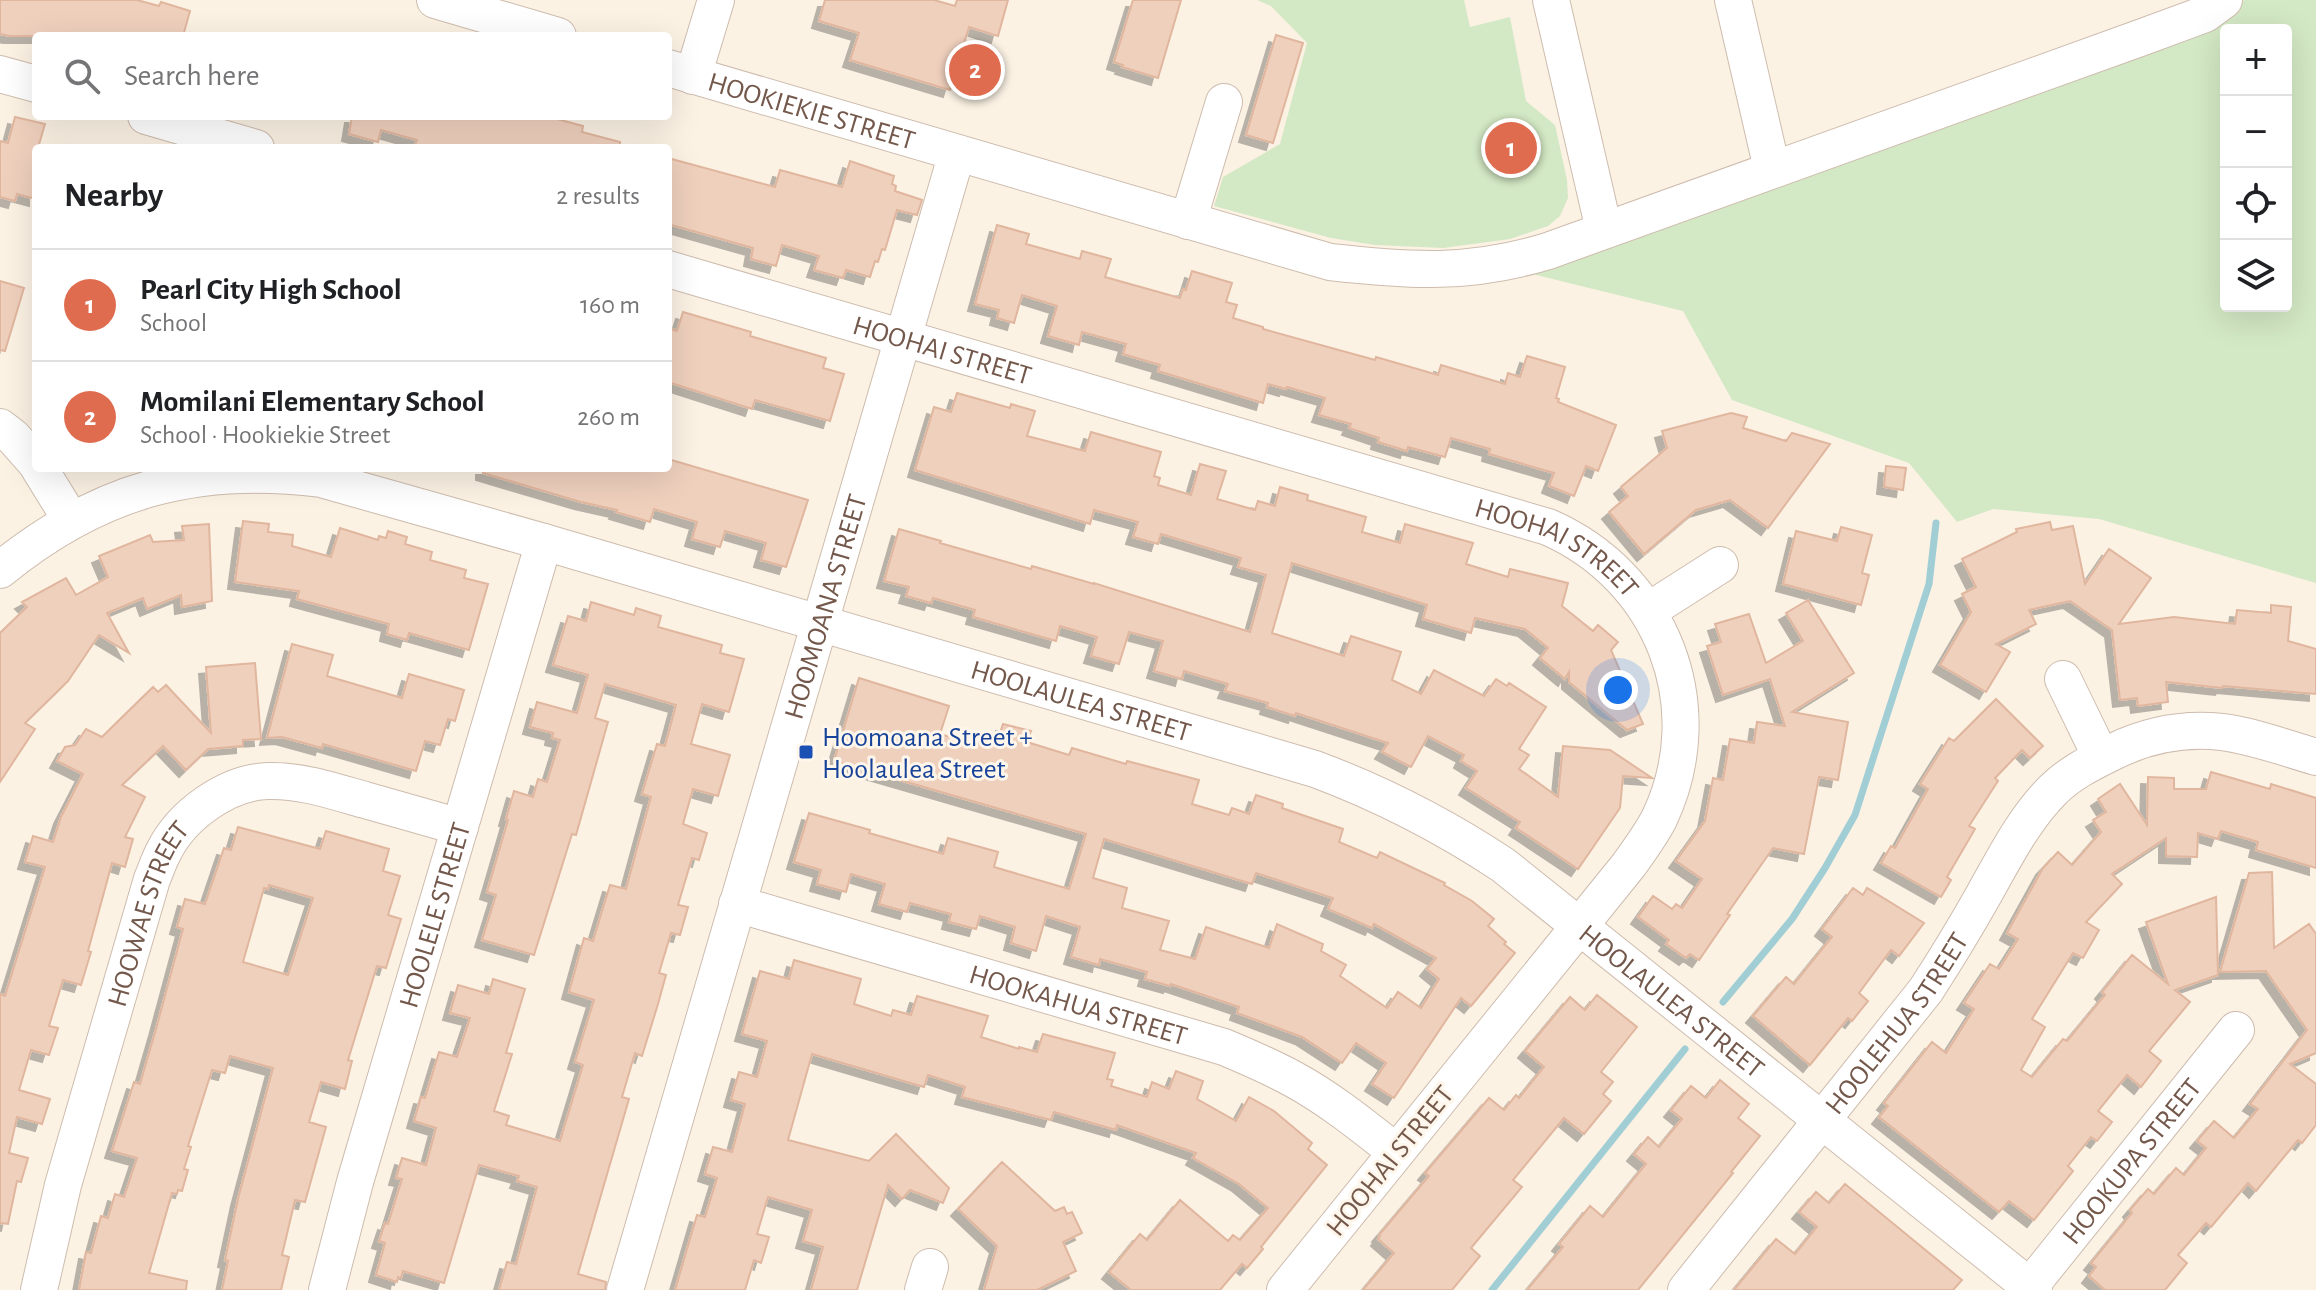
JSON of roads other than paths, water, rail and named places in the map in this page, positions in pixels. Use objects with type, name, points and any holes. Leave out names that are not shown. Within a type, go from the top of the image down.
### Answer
[{"type":"street","points":[[437,0],[545,32]]},
{"type":"street","points":[[681,72],[716,0]]},
{"type":"street","points":[[1551,0],[1604,230]]},
{"type":"street","points":[[1733,0],[1772,169]]},
{"type":"street","name":"HOOKIEKIE STREET","points":[[681,72],[1330,262],[1437,270],[1475,268],[1518,260],[2140,38],[2205,14],[2224,0]]},
{"type":"street","points":[[0,74],[32,83]]},
{"type":"street","points":[[1188,221],[1224,102]]},
{"type":"street","points":[[160,120],[242,144]]},
{"type":"street","name":"HOOMOANA STREET","points":[[625,1290],[957,153]]},
{"type":"street","name":"HOOHAI STREET","points":[[672,270],[1548,527],[1585,545],[1604,560],[1624,579],[1648,611],[1659,630],[1674,670],[1680,707],[1676,766],[1667,798],[1647,841],[1285,1290]]},
{"type":"street","points":[[0,427],[32,459]]},
{"type":"street","points":[[42,472],[71,520]]},
{"type":"street","name":"HOOLAULEA STREET","points":[[0,570],[35,542],[71,520],[108,502],[178,481],[213,475],[285,474],[321,479],[1304,765],[1401,805],[1503,865],[2030,1289]]},
{"type":"street","name":"HOOLELE STREET","points":[[327,1290],[355,1182],[544,542]]},
{"type":"street","points":[[1648,611],[1720,565]]},
{"type":"street","points":[[2063,679],[2101,757]]},
{"type":"street","name":"HOOLEHUA STREET","points":[[1686,1290],[1926,990],[2016,836],[2054,788],[2101,757],[2159,735],[2221,732],[2316,757]]},
{"type":"street","name":"HOOWAE STREET","points":[[39,1290],[63,1185],[152,879],[165,849],[181,826],[220,795],[245,785],[287,781],[319,786],[460,827]]},
{"type":"street","name":"HOOKAHUA STREET","points":[[737,904],[1224,1047],[1281,1072],[1322,1096],[1396,1152]]},
{"type":"street","name":"HOOKUPA STREET","points":[[2030,1289],[2236,1030]]},
{"type":"waterway","points":[[1723,1002],[1792,919],[1855,815],[1929,584],[1936,523]]},
{"type":"waterway","points":[[1492,1290],[1685,1049]]},
{"type":"place","name":"Momilani Elementary School","points":[[975,70]]},
{"type":"place","name":"Pearl City High School","points":[[1511,148]]},
{"type":"place","name":"Hoomoana Street + Hoolaulea Street","points":[[806,752]]}]
